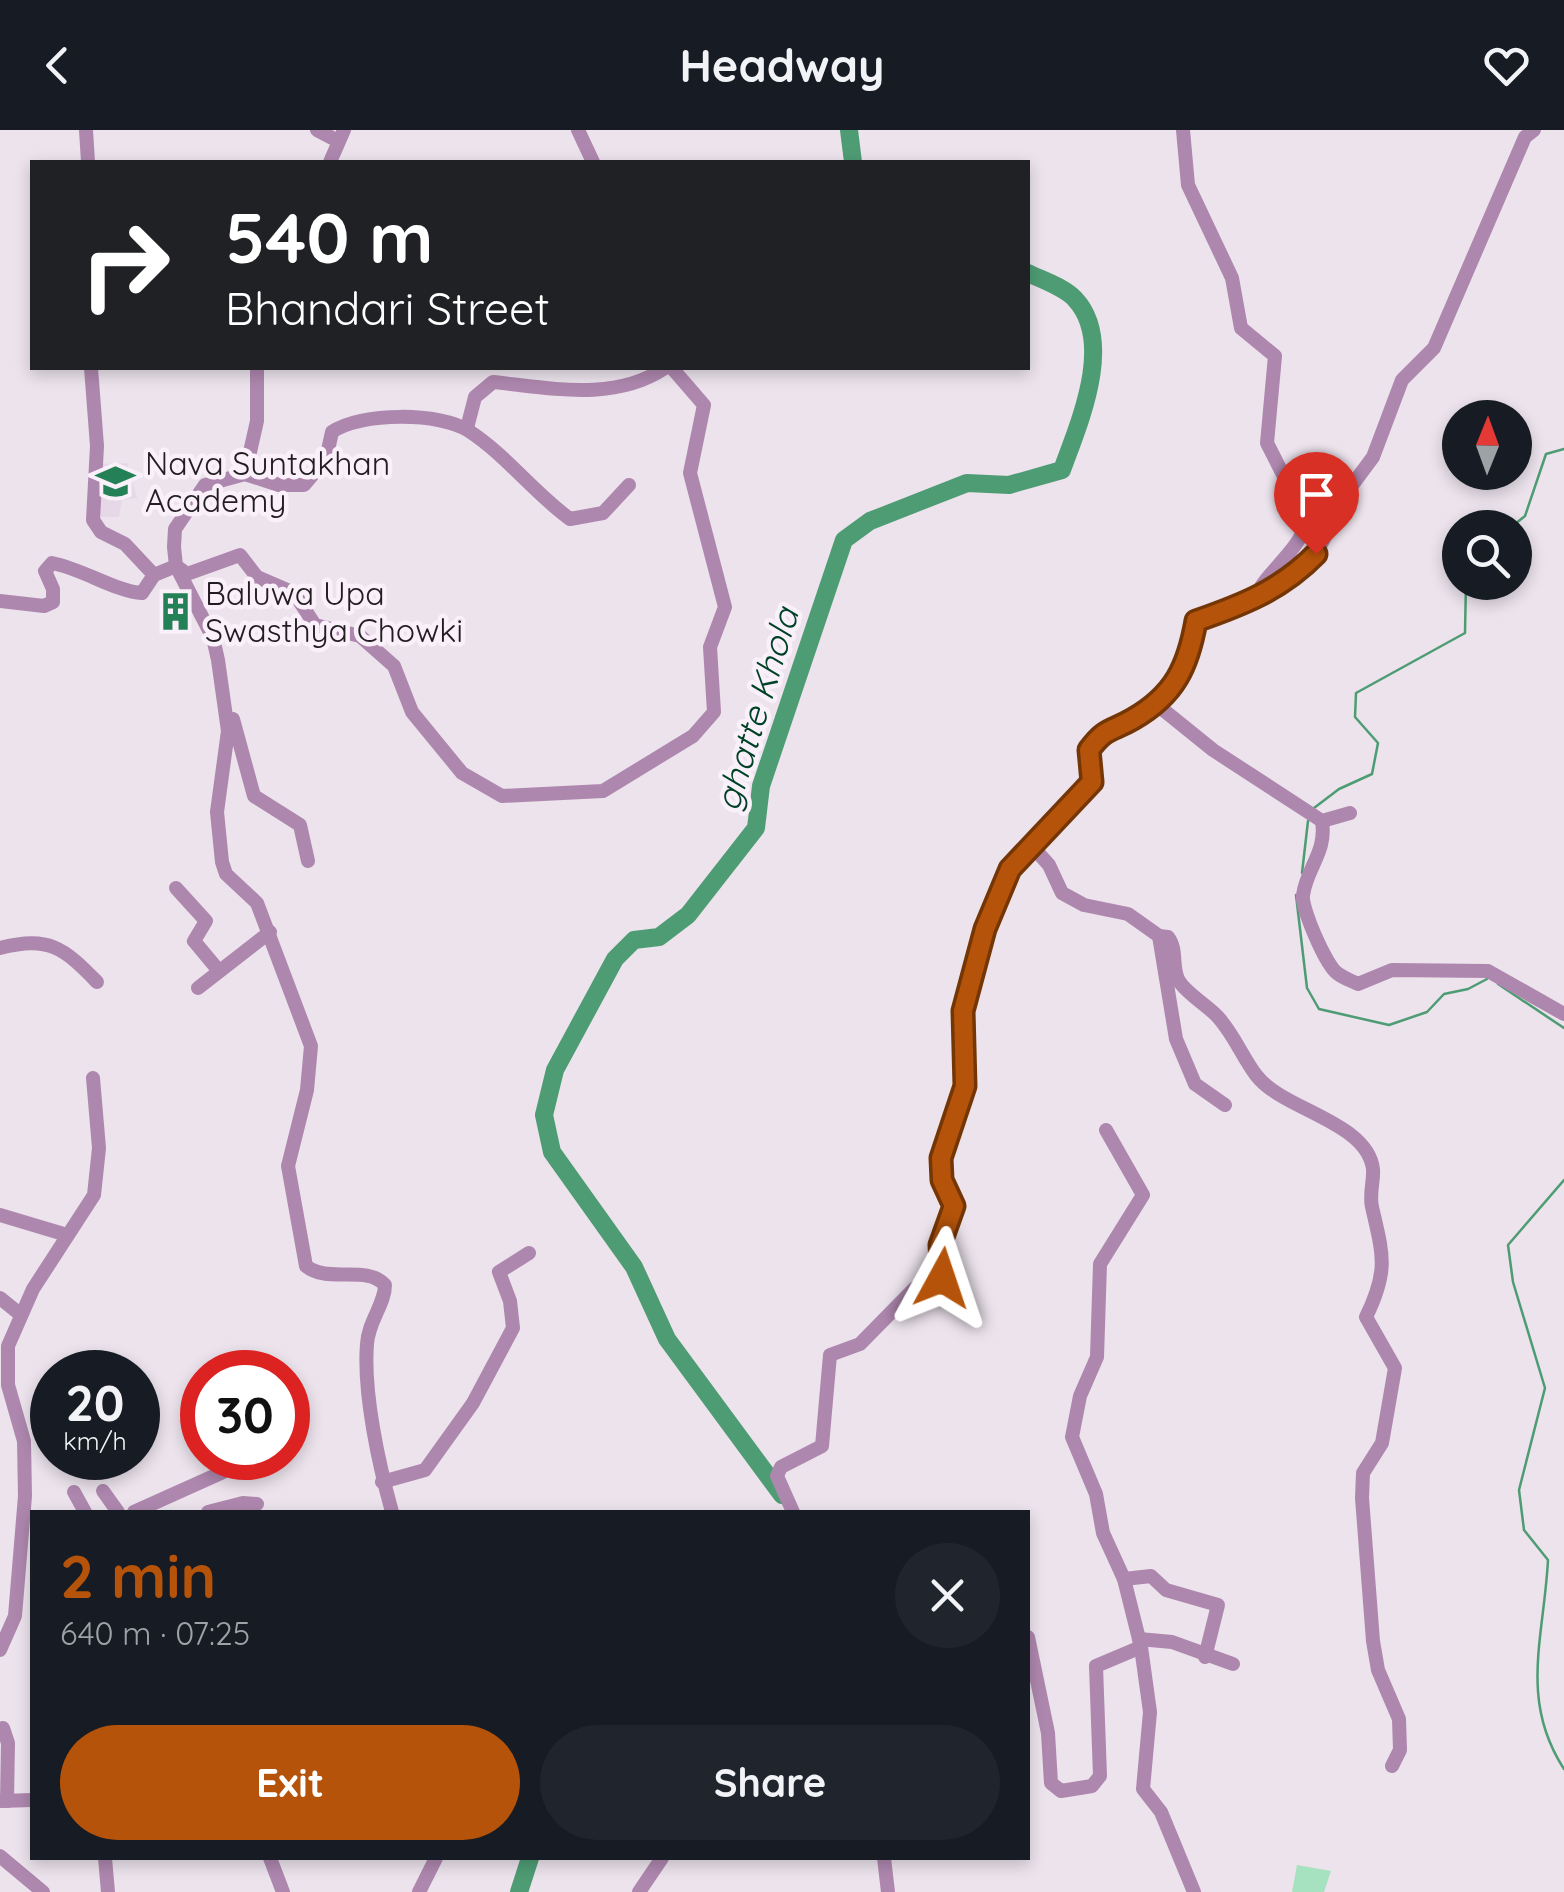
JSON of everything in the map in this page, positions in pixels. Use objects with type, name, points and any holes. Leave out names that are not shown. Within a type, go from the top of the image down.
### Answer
[{"type":"street","points":[[86,130],[88,160]]},
{"type":"street","points":[[317,130],[341,136],[331,160]]},
{"type":"street","points":[[578,130],[592,160]]},
{"type":"street","points":[[1183,130],[1188,185],[1232,278],[1241,328],[1275,356],[1266,444],[1307,522],[1301,540],[1260,584],[1252,602]]},
{"type":"street","points":[[792,1510],[777,1476],[781,1467],[822,1446],[830,1356],[860,1344],[915,1288],[936,1285],[942,1278],[940,1245],[954,1206],[942,1180],[941,1158],[965,1086],[963,1011],[985,929],[1010,869],[1092,782],[1089,750],[1105,728],[1129,722],[1156,704],[1188,664],[1196,621],[1252,602],[1295,576],[1316,554],[1350,488],[1373,458],[1402,380],[1434,348],[1525,137],[1534,130]]},
{"type":"street","points":[[91,370],[97,446],[93,520],[101,532],[125,544],[154,576]]},
{"type":"street","points":[[245,474],[257,421],[256,370]]},
{"type":"street","points":[[467,428],[475,398],[492,382],[577,391],[634,386],[664,370]]},
{"type":"street","points":[[176,566],[187,574],[240,555],[258,577],[294,592],[315,624],[360,636],[394,666],[412,712],[462,774],[484,790],[502,796],[603,790],[693,736],[714,712],[710,647],[725,607],[690,473],[704,405],[670,370]]},
{"type":"street","points":[[391,1510],[382,1482],[366,1362],[368,1330],[386,1285],[370,1275],[316,1272],[306,1266],[288,1166],[307,1090],[311,1046],[270,932],[250,893],[226,874],[222,862],[217,812],[228,730],[213,638],[176,566],[174,529],[206,485],[245,474],[278,484],[304,484],[326,459],[332,432],[363,420],[421,418],[467,428],[535,493],[570,519],[603,514],[629,485]]},
{"type":"street","points":[[0,601],[44,606],[52,602],[53,590],[45,572],[52,564],[80,568],[130,593],[142,593],[154,576],[176,566]]},
{"type":"street","points":[[220,680],[254,796],[300,825],[308,860]]},
{"type":"street","points":[[1156,704],[1213,750],[1322,821],[1350,813]]},
{"type":"street","points":[[1322,821],[1321,855],[1307,880],[1302,901],[1324,958],[1336,973],[1358,984],[1392,970],[1488,971],[1564,1014]]},
{"type":"street","points":[[1032,846],[1050,865],[1062,894],[1084,906],[1128,914],[1158,936],[1168,937],[1174,944],[1179,981],[1218,1018],[1258,1078],[1290,1103],[1327,1120],[1354,1139],[1373,1168],[1371,1203],[1383,1246],[1384,1272],[1366,1317],[1396,1368],[1382,1443],[1364,1472],[1362,1498],[1373,1642],[1378,1670],[1399,1719],[1400,1750],[1392,1766]]},
{"type":"street","points":[[176,888],[206,921],[194,941],[219,972]]},
{"type":"street","points":[[198,988],[270,932]]},
{"type":"street","points":[[1158,936],[1176,1038],[1195,1084],[1225,1105]]},
{"type":"street","points":[[0,948],[44,941],[78,962],[97,982]]},
{"type":"street","points":[[0,1650],[15,1616],[24,1513],[24,1441],[8,1385],[8,1346],[21,1315],[90,1202],[95,1187],[100,1130],[93,1078]]},
{"type":"street","points":[[1106,1130],[1142,1195],[1100,1264],[1097,1358],[1080,1396],[1072,1438],[1096,1494],[1102,1533],[1124,1579],[1140,1643],[1150,1712],[1143,1789],[1161,1812],[1170,1843],[1194,1892]]},
{"type":"street","points":[[0,1215],[67,1235]]},
{"type":"street","points":[[382,1482],[425,1470],[473,1403],[513,1328],[510,1302],[498,1272],[529,1253]]},
{"type":"street","points":[[0,1298],[21,1315]]},
{"type":"street","points":[[138,1510],[205,1480]]},
{"type":"street","points":[[103,1491],[117,1510]]},
{"type":"street","points":[[74,1492],[84,1510]]},
{"type":"street","points":[[216,1510],[242,1503],[256,1504]]},
{"type":"street","points":[[1124,1579],[1151,1576],[1166,1590],[1218,1605],[1206,1657]]},
{"type":"street","points":[[1030,1664],[1032,1691],[1046,1718],[1052,1787],[1061,1791],[1092,1786],[1100,1776],[1096,1666],[1140,1643],[1172,1642],[1233,1664]]},
{"type":"street","points":[[3,1728],[8,1743],[4,1801],[30,1800]]},
{"type":"street","points":[[0,1856],[43,1892]]},
{"type":"street","points":[[104,1860],[108,1892]]},
{"type":"street","points":[[271,1860],[283,1892]]},
{"type":"street","points":[[419,1892],[435,1860]]},
{"type":"street","points":[[639,1892],[661,1860]]},
{"type":"street","points":[[884,1860],[888,1892]]},
{"type":"shaded area","name":"Nava Suntakhan Academy","points":[[127,463],[137,498],[122,500],[119,517],[96,517],[99,464]]},
{"type":"green space","points":[[1297,1865],[1331,1871],[1324,1892],[1292,1892]]},
{"type":"waterway","name":"ghatte Khola","points":[[849,130],[853,160]]},
{"type":"waterway","name":"ghatte Khola","points":[[782,1495],[667,1339],[634,1267],[552,1152],[544,1115],[555,1070],[615,959],[634,940],[659,937],[688,915],[756,828],[761,786],[844,540],[870,521],[967,483],[1009,485],[1062,470],[1090,383],[1092,337],[1087,317],[1075,299],[1030,274]]},
{"type":"waterway","points":[[1527,510],[1546,454],[1564,449]]},
{"type":"waterway","points":[[1314,808],[1339,789],[1372,774],[1378,743],[1355,717],[1356,693],[1465,633],[1466,600]]},
{"type":"waterway","points":[[1302,873],[1308,821]]},
{"type":"waterway","points":[[1296,895],[1307,988],[1319,1009],[1389,1025],[1427,1012],[1444,994],[1468,989],[1487,979]]},
{"type":"waterway","points":[[1498,984],[1564,1028]]},
{"type":"waterway","points":[[1564,1180],[1508,1245],[1513,1282],[1545,1388],[1519,1490],[1524,1530],[1548,1560],[1538,1693],[1550,1743],[1564,1769]]},
{"type":"waterway","name":"ghatte Khola","points":[[519,1892],[529,1860]]},
{"type":"place","name":"Nava Suntakhan Academy","points":[[115,481]]},
{"type":"place","name":"Baluwa Upa Swasthya Chowki","points":[[175,611]]},
{"type":"route","points":[[942,1278],[940,1245],[954,1206],[942,1180],[941,1158],[965,1086],[963,1011],[985,929],[1010,869],[1092,782],[1089,750],[1105,728],[1129,722],[1156,704],[1188,664],[1196,621],[1252,602],[1295,576],[1316,554]]}]
